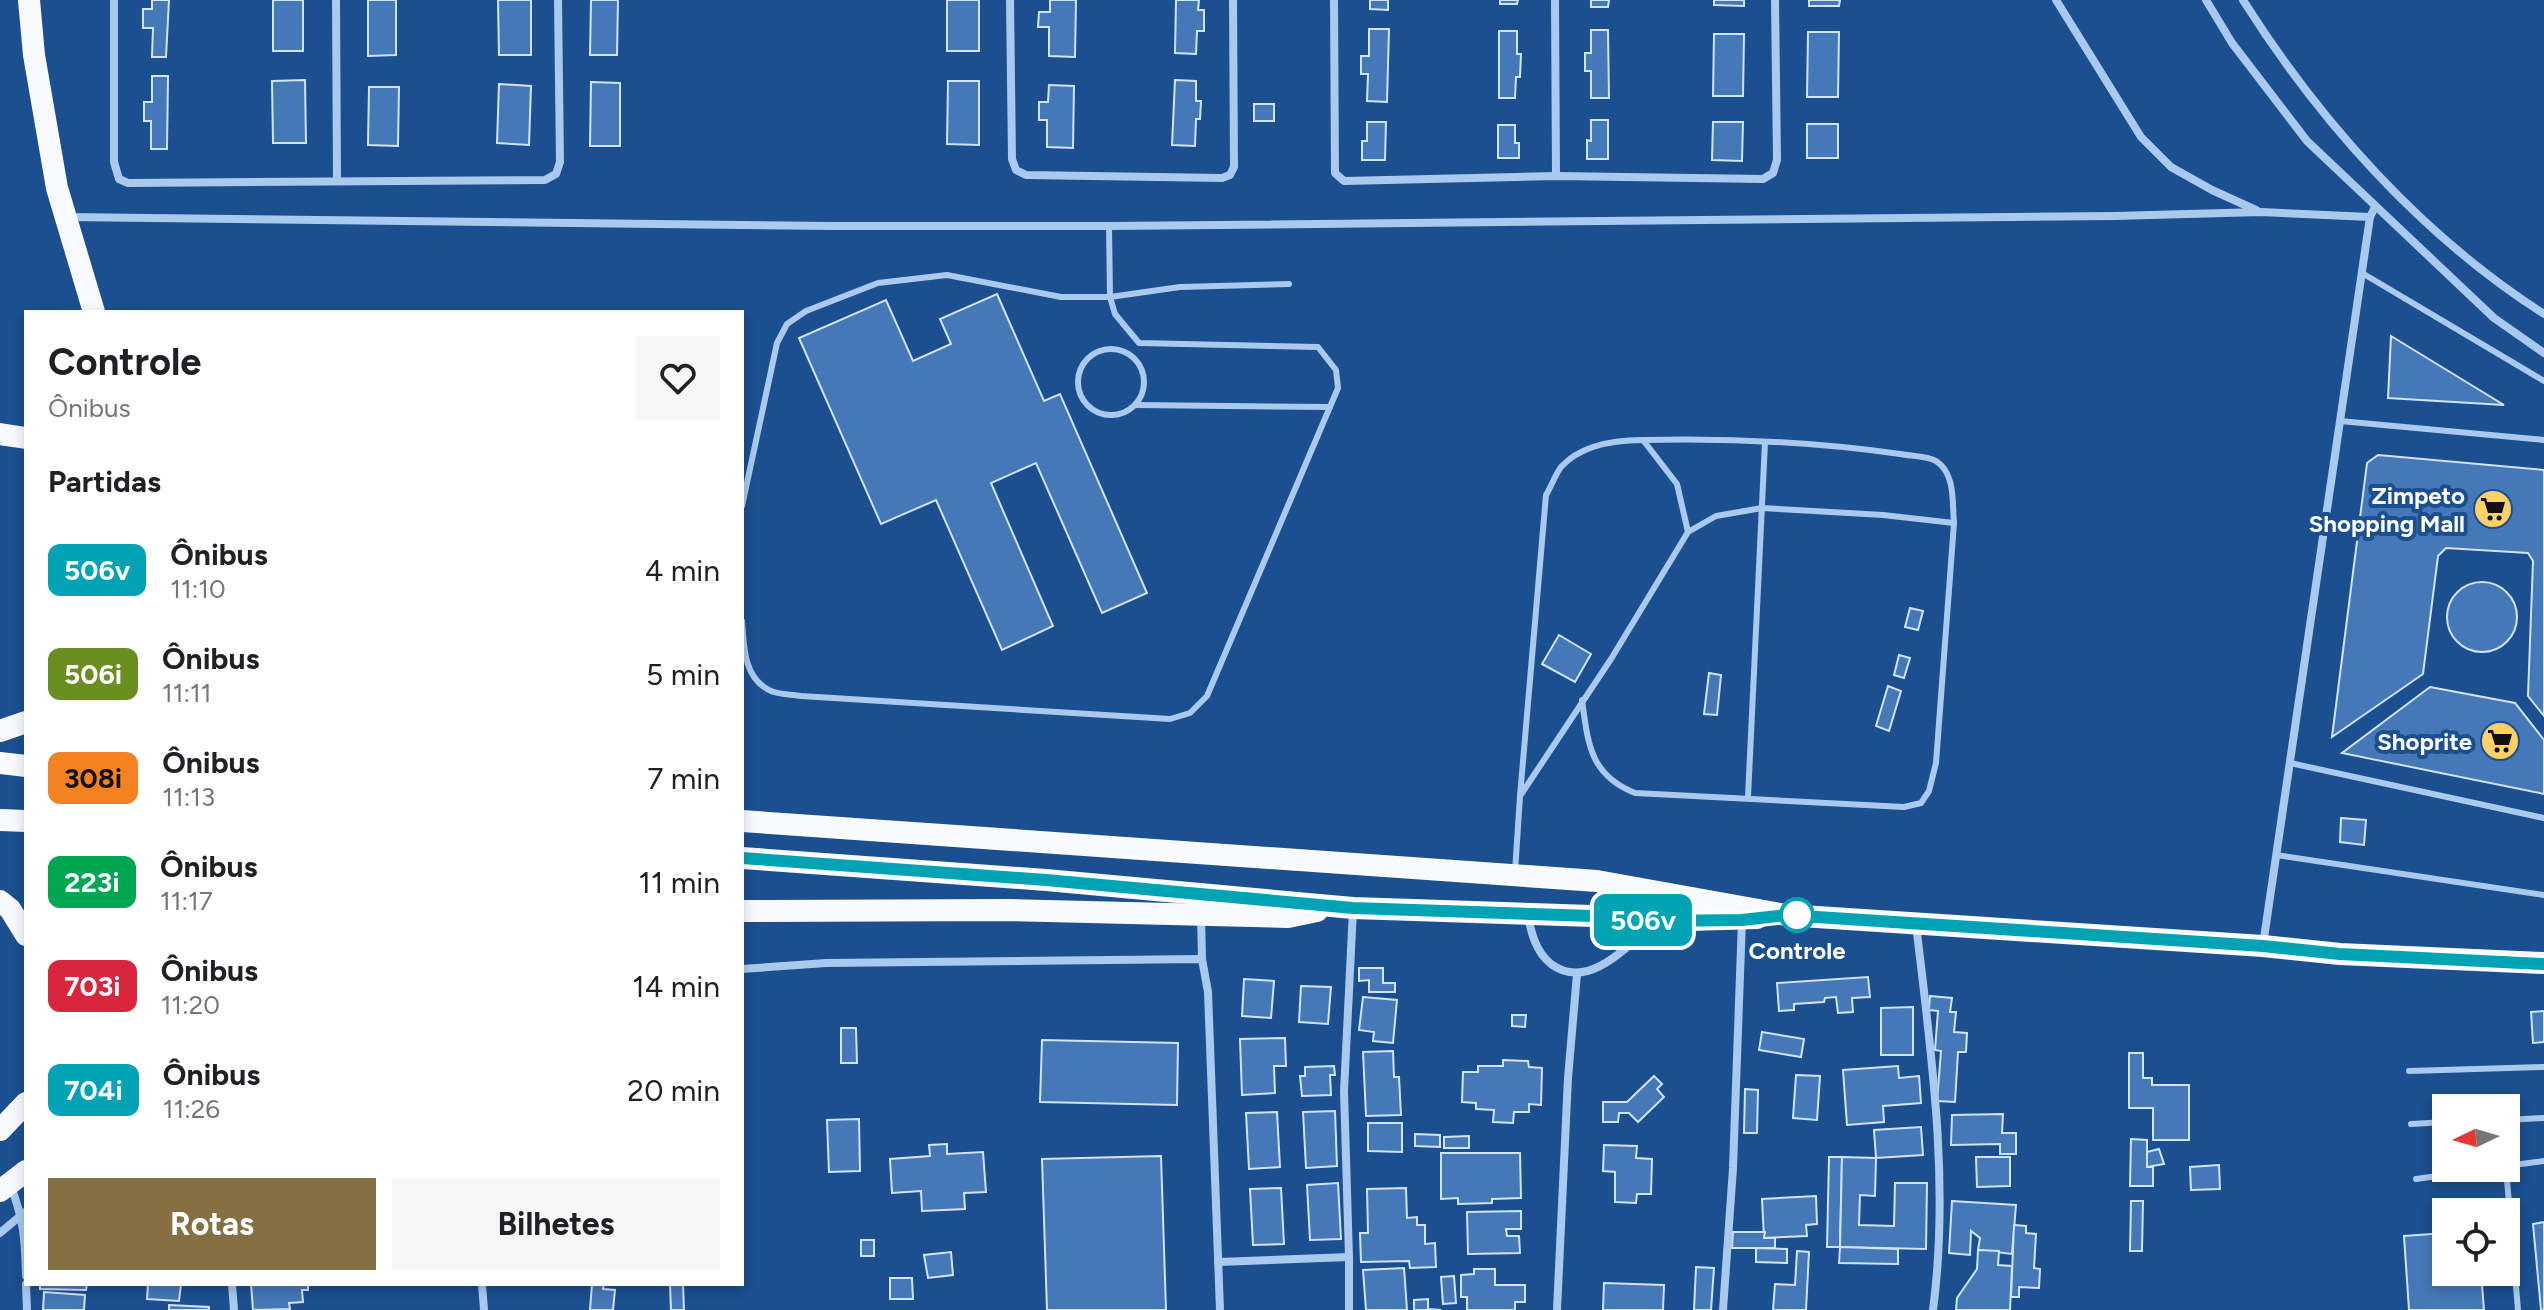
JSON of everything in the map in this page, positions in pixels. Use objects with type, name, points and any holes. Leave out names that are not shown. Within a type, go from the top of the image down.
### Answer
[{"type":"highway","points":[[29,0],[57,188],[93,310]]},
{"type":"highway","points":[[0,434],[24,438]]},
{"type":"highway","points":[[0,731],[24,723]]},
{"type":"highway","points":[[0,763],[24,766]]},
{"type":"highway","points":[[0,820],[24,821]]},
{"type":"highway","points":[[744,821],[1597,881],[1786,915],[2263,946],[2340,954],[2544,963]]},
{"type":"highway","points":[[744,858],[1046,880],[1347,907],[1656,921],[1742,920],[1786,915]]},
{"type":"highway","points":[[0,901],[10,909],[24,932]]},
{"type":"highway","points":[[744,911],[1010,910],[1288,917],[1347,907]]},
{"type":"highway","points":[[0,1130],[24,1105]]},
{"type":"street","points":[[114,0],[114,162],[119,179],[128,183],[545,180],[556,174],[560,162],[558,0]]},
{"type":"street","points":[[336,0],[337,180]]},
{"type":"street","points":[[1010,0],[1012,159],[1016,170],[1026,175],[1222,178],[1230,175],[1234,167],[1233,0]]},
{"type":"street","points":[[1334,0],[1335,173],[1344,181],[1556,176],[1763,179],[1773,173],[1777,160],[1775,0]]},
{"type":"street","points":[[1555,0],[1556,176]]},
{"type":"street","points":[[2056,0],[2141,137],[2171,167],[2261,212]]},
{"type":"street","points":[[2206,0],[2232,43],[2307,141],[2494,318],[2544,353]]},
{"type":"street","points":[[2243,0],[2310,98],[2399,196],[2497,284],[2544,314]]},
{"type":"street","points":[[2263,946],[2370,217],[2375,207]]},
{"type":"street","points":[[64,217],[833,226],[1109,226],[2261,212],[2370,217]]},
{"type":"street","points":[[1347,907],[1344,1091],[1349,1310]]},
{"type":"street","points":[[1528,914],[1531,934],[1543,956],[1555,966],[1577,974],[1598,967],[1620,953],[1656,921]]},
{"type":"street","points":[[1201,915],[1202,959],[1208,992],[1220,1310]]},
{"type":"street","points":[[1723,1310],[1733,1168],[1742,920]]},
{"type":"street","points":[[1916,923],[1935,1090],[1940,1257],[1933,1310]]},
{"type":"street","points":[[744,969],[826,963],[1202,959]]},
{"type":"street","points":[[1557,1310],[1568,1078],[1577,974]]},
{"type":"street","points":[[0,1233],[24,1213],[12,1182]]},
{"type":"street","points":[[1218,1262],[1349,1257]]},
{"type":"street","points":[[26,1286],[27,1310]]},
{"type":"street","points":[[232,1286],[234,1310]]},
{"type":"street","points":[[482,1286],[484,1310]]},
{"type":"lane","points":[[744,653],[752,675],[770,691],[801,696],[1170,719],[1190,713],[1207,696],[1338,388],[1336,370],[1318,347],[1139,343],[1115,314],[1110,297],[1109,226]]},
{"type":"lane","points":[[2362,273],[2544,381]]},
{"type":"lane","points":[[744,497],[777,343],[787,324],[806,311],[878,283],[947,275],[1061,297],[1110,297],[1180,287],[1289,284]]},
{"type":"lane","points":[[1131,355],[1139,343]]},
{"type":"lane","points":[[1112,349],[1131,355],[1145,379],[1143,393],[1136,405],[1119,415],[1098,413],[1083,400],[1078,380],[1085,361],[1093,354],[1112,349]]},
{"type":"lane","points":[[1136,405],[1330,407]]},
{"type":"lane","points":[[2340,421],[2544,440]]},
{"type":"lane","points":[[1514,876],[1546,495],[1562,467],[1588,450],[1616,440],[1643,440],[1765,442],[1867,449],[1935,460],[1947,472],[1951,483],[1954,523],[1936,763],[1929,791],[1921,803],[1904,807],[1635,793],[1615,785],[1604,775],[1588,748],[1582,700]]},
{"type":"lane","points":[[1643,440],[1677,484],[1688,532]]},
{"type":"lane","points":[[1748,797],[1765,442]]},
{"type":"lane","points":[[1520,796],[1611,659],[1688,532],[1716,516],[1762,508],[1883,515],[1954,523]]},
{"type":"lane","points":[[2290,763],[2544,818]]},
{"type":"lane","points":[[2276,855],[2544,895]]},
{"type":"lane","points":[[2409,1071],[2544,1067]]},
{"type":"lane","points":[[2520,1119],[2544,1118]]},
{"type":"lane","points":[[2411,1124],[2432,1123]]},
{"type":"lane","points":[[2520,1165],[2544,1161]]},
{"type":"lane","points":[[2416,1179],[2432,1177]]},
{"type":"lane","points":[[2507,1182],[2518,1310]]},
{"type":"building","points":[[152,0],[169,0],[166,57],[152,57],[153,28],[143,28],[143,9],[152,9]]},
{"type":"building","points":[[273,0],[303,0],[303,51],[273,51]]},
{"type":"building","points":[[368,0],[396,0],[396,55],[368,56]]},
{"type":"building","points":[[498,0],[531,0],[531,55],[499,55]]},
{"type":"building","points":[[591,0],[618,0],[617,55],[590,55]]},
{"type":"building","points":[[947,0],[979,0],[979,51],[947,51]]},
{"type":"building","points":[[1050,0],[1076,0],[1075,57],[1049,56],[1049,27],[1038,27],[1039,12],[1050,12]]},
{"type":"building","points":[[1176,0],[1199,0],[1198,10],[1204,10],[1204,31],[1197,31],[1196,54],[1175,53]]},
{"type":"building","points":[[1370,0],[1388,0],[1388,10],[1370,9]]},
{"type":"building","points":[[1500,0],[1518,0],[1517,4],[1500,4]]},
{"type":"building","points":[[1591,0],[1609,0],[1608,7],[1591,7]]},
{"type":"building","points":[[1714,0],[1744,0],[1744,6],[1714,5]]},
{"type":"building","points":[[1809,0],[1840,0],[1839,6],[1809,6]]},
{"type":"building","points":[[1369,29],[1389,29],[1387,102],[1367,101],[1368,74],[1361,74],[1361,56],[1369,56]]},
{"type":"building","points":[[1591,30],[1608,30],[1609,98],[1591,98],[1591,71],[1585,71],[1585,53],[1591,53]]},
{"type":"building","points":[[1499,31],[1517,31],[1517,54],[1521,54],[1515,98],[1499,98]]},
{"type":"building","points":[[1808,32],[1839,32],[1838,97],[1807,97]]},
{"type":"building","points":[[1714,34],[1744,34],[1743,96],[1713,96]]},
{"type":"building","points":[[152,76],[168,76],[167,149],[151,149],[151,121],[144,121],[144,102],[152,102]]},
{"type":"building","points":[[305,80],[306,143],[273,143],[272,81]]},
{"type":"building","points":[[1175,80],[1196,81],[1196,101],[1201,101],[1200,119],[1196,119],[1195,146],[1172,145]]},
{"type":"building","points":[[948,81],[979,81],[979,145],[947,144]]},
{"type":"building","points":[[591,82],[620,83],[620,146],[590,146]]},
{"type":"building","points":[[499,84],[531,86],[529,145],[497,143]]},
{"type":"building","points":[[1049,85],[1074,86],[1073,148],[1047,147],[1047,120],[1039,120],[1039,102],[1048,102]]},
{"type":"building","points":[[369,87],[399,87],[398,146],[368,145]]},
{"type":"building","points":[[1254,104],[1274,104],[1274,121],[1254,121]]},
{"type":"building","points":[[1591,120],[1608,120],[1608,159],[1587,159]]},
{"type":"building","points":[[1367,122],[1386,122],[1385,160],[1362,160],[1362,141],[1367,141]]},
{"type":"building","points":[[1713,122],[1743,122],[1742,161],[1712,160]]},
{"type":"building","points":[[1807,124],[1838,124],[1838,158],[1807,158]]},
{"type":"building","points":[[1498,125],[1515,125],[1519,158],[1498,158]]},
{"type":"building","points":[[997,294],[1044,401],[1060,394],[1147,593],[1102,613],[1036,463],[991,483],[1053,626],[1002,650],[936,500],[881,524],[799,338],[886,300],[913,361],[951,344],[940,319]]},
{"type":"building","points":[[2391,336],[2504,405],[2388,398]]},
{"type":"building","points":[[2378,455],[2544,470],[2544,716],[2528,696],[2533,561],[2528,553],[2446,548],[2438,556],[2423,674],[2332,737],[2367,463]]},
{"type":"building","points":[[2482,582],[2507,592],[2517,617],[2507,642],[2482,652],[2457,642],[2447,617],[2457,592]]},
{"type":"building","points":[[1910,608],[1923,611],[1918,630],[1905,627]]},
{"type":"building","points":[[1559,635],[1591,654],[1575,682],[1542,664]]},
{"type":"building","points":[[1899,655],[1910,658],[1904,678],[1894,675]]},
{"type":"building","points":[[1709,673],[1721,675],[1717,715],[1704,714]]},
{"type":"building","points":[[1888,686],[1901,691],[1889,731],[1876,726]]},
{"type":"building","points":[[2430,687],[2515,703],[2544,740],[2544,794],[2342,753]]},
{"type":"building","points":[[2341,818],[2366,820],[2364,845],[2340,842]]},
{"type":"building","points":[[1359,968],[1383,968],[1383,983],[1395,983],[1395,992],[1369,992],[1369,980],[1359,981]]},
{"type":"building","points":[[1868,977],[1870,997],[1852,998],[1853,1012],[1838,1013],[1836,997],[1825,998],[1824,1002],[1794,1004],[1794,1010],[1779,1011],[1777,983]]},
{"type":"building","points":[[1244,979],[1274,981],[1271,1018],[1242,1016]]},
{"type":"building","points":[[1301,986],[1331,987],[1328,1024],[1299,1022]]},
{"type":"building","points":[[1930,996],[1952,998],[1950,1012],[1956,1012],[1954,1032],[1967,1033],[1966,1052],[1958,1052],[1955,1102],[1937,1101],[1941,1051],[1935,1050],[1938,1011],[1929,1010]]},
{"type":"building","points":[[1363,997],[1397,1000],[1393,1043],[1373,1041],[1374,1032],[1359,1030]]},
{"type":"building","points":[[1913,1007],[1913,1055],[1881,1055],[1881,1008]]},
{"type":"building","points":[[2544,1011],[2544,1042],[2533,1043],[2531,1012]]},
{"type":"building","points":[[1512,1015],[1526,1015],[1525,1027],[1512,1026]]},
{"type":"building","points":[[841,1028],[856,1028],[857,1063],[841,1063]]},
{"type":"building","points":[[1762,1032],[1804,1039],[1801,1057],[1759,1050]]},
{"type":"building","points":[[1285,1038],[1286,1066],[1274,1066],[1275,1093],[1242,1095],[1240,1039]]},
{"type":"building","points":[[1042,1040],[1178,1043],[1177,1105],[1040,1102]]},
{"type":"building","points":[[1393,1051],[1394,1077],[1399,1077],[1401,1115],[1366,1116],[1363,1052]]},
{"type":"building","points":[[2129,1053],[2143,1053],[2143,1078],[2152,1078],[2152,1085],[2189,1085],[2189,1140],[2153,1140],[2153,1108],[2129,1108]]},
{"type":"building","points":[[1503,1060],[1528,1061],[1529,1067],[1542,1068],[1541,1105],[1529,1104],[1529,1112],[1514,1112],[1513,1123],[1493,1122],[1494,1110],[1476,1109],[1476,1103],[1462,1102],[1463,1072],[1478,1072],[1478,1066],[1503,1066]]},
{"type":"building","points":[[1334,1066],[1335,1075],[1330,1075],[1331,1095],[1302,1096],[1300,1076],[1305,1076],[1305,1067]]},
{"type":"building","points":[[1898,1066],[1899,1078],[1919,1076],[1921,1103],[1883,1106],[1884,1122],[1847,1125],[1843,1070]]},
{"type":"building","points":[[1796,1075],[1820,1076],[1817,1120],[1793,1118]]},
{"type":"building","points":[[1654,1076],[1662,1084],[1657,1089],[1664,1097],[1638,1122],[1629,1113],[1619,1113],[1618,1122],[1603,1122],[1603,1102],[1627,1102]]},
{"type":"building","points":[[1745,1089],[1758,1090],[1757,1133],[1744,1133]]},
{"type":"building","points":[[1335,1111],[1337,1166],[1306,1168],[1303,1112]]},
{"type":"building","points":[[1277,1112],[1280,1167],[1249,1169],[1246,1113]]},
{"type":"building","points":[[2003,1114],[2002,1133],[2016,1133],[2016,1154],[2000,1154],[2000,1144],[1951,1145],[1952,1115]]},
{"type":"building","points":[[859,1119],[860,1171],[829,1172],[827,1120]]},
{"type":"building","points":[[1368,1123],[1402,1123],[1402,1152],[1368,1151]]},
{"type":"building","points":[[1921,1127],[1923,1155],[1876,1158],[1874,1130]]},
{"type":"building","points":[[1415,1134],[1440,1135],[1440,1147],[1415,1146]]},
{"type":"building","points":[[1469,1136],[1469,1148],[1444,1148],[1444,1137]]},
{"type":"building","points":[[2131,1139],[2147,1140],[2147,1167],[2153,1167],[2153,1186],[2130,1186]]},
{"type":"building","points":[[947,1144],[947,1154],[983,1152],[986,1192],[964,1193],[965,1209],[922,1211],[921,1191],[892,1193],[890,1159],[930,1156],[929,1145]]},
{"type":"building","points":[[1604,1145],[1637,1146],[1636,1158],[1652,1159],[1651,1194],[1637,1194],[1636,1203],[1615,1202],[1615,1172],[1603,1171]]},
{"type":"building","points":[[2159,1149],[2164,1164],[2147,1167],[2147,1152]]},
{"type":"building","points":[[1441,1153],[1520,1153],[1521,1198],[1458,1204],[1458,1198],[1441,1199]]},
{"type":"building","points":[[1161,1156],[1166,1310],[1047,1310],[1042,1159]]},
{"type":"building","points":[[1829,1157],[1842,1157],[1840,1247],[1827,1247]]},
{"type":"building","points":[[1842,1157],[1876,1158],[1875,1196],[1860,1195],[1859,1225],[1894,1226],[1895,1183],[1927,1183],[1926,1249],[1840,1247]]},
{"type":"building","points":[[1976,1157],[2010,1157],[2010,1186],[1977,1187]]},
{"type":"building","points":[[2219,1165],[2220,1189],[2191,1190],[2190,1167]]},
{"type":"building","points":[[1338,1183],[1341,1239],[1310,1240],[1307,1185]]},
{"type":"building","points":[[1281,1188],[1284,1244],[1253,1245],[1250,1189]]},
{"type":"building","points":[[1406,1188],[1407,1218],[1417,1217],[1417,1225],[1425,1225],[1425,1244],[1435,1243],[1436,1267],[1410,1268],[1409,1261],[1361,1262],[1360,1233],[1368,1233],[1367,1189]]},
{"type":"building","points":[[1816,1196],[1817,1224],[1806,1225],[1807,1236],[1764,1238],[1762,1199]]},
{"type":"building","points":[[1952,1201],[2016,1205],[2012,1254],[1978,1250],[1980,1238],[1971,1231],[1970,1255],[1949,1253]]},
{"type":"building","points":[[2131,1201],[2143,1201],[2142,1251],[2130,1251]]},
{"type":"building","points":[[1521,1211],[1521,1229],[1506,1229],[1507,1236],[1519,1236],[1520,1253],[1468,1254],[1467,1212]]},
{"type":"building","points":[[2544,1222],[2544,1310],[2541,1310],[2533,1224]]},
{"type":"building","points":[[2014,1225],[2026,1226],[2026,1233],[2036,1234],[2034,1268],[2040,1269],[2039,1288],[2019,1287],[2019,1297],[2011,1297]]},
{"type":"building","points":[[1733,1232],[1765,1232],[1764,1238],[1775,1238],[1775,1248],[1732,1248]]},
{"type":"building","points":[[2432,1234],[2432,1286],[2482,1286],[2484,1310],[2409,1310],[2404,1236]]},
{"type":"building","points":[[861,1240],[874,1240],[874,1256],[861,1256]]},
{"type":"building","points":[[1840,1247],[1898,1249],[1898,1264],[1839,1263]]},
{"type":"building","points":[[1756,1248],[1787,1249],[1787,1263],[1756,1262]]},
{"type":"building","points":[[1978,1250],[1999,1251],[1998,1265],[2012,1266],[2010,1310],[1956,1310],[1957,1298],[1977,1269]]},
{"type":"building","points":[[1797,1251],[1809,1252],[1806,1310],[1773,1310],[1775,1284],[1795,1285]]},
{"type":"building","points":[[951,1252],[953,1275],[928,1278],[924,1255]]},
{"type":"building","points":[[1696,1267],[1714,1268],[1711,1310],[1694,1310]]},
{"type":"building","points":[[1404,1268],[1407,1310],[1366,1310],[1363,1270]]},
{"type":"building","points":[[1474,1269],[1495,1269],[1495,1285],[1525,1285],[1525,1302],[1515,1302],[1515,1310],[1467,1310],[1467,1297],[1461,1297],[1461,1275],[1474,1274]]},
{"type":"building","points":[[1454,1276],[1456,1303],[1443,1304],[1441,1277]]},
{"type":"building","points":[[890,1278],[912,1278],[913,1299],[890,1299]]},
{"type":"building","points":[[1604,1283],[1664,1285],[1663,1310],[1603,1310]]},
{"type":"building","points":[[40,1286],[87,1286],[86,1290],[40,1289]]},
{"type":"building","points":[[148,1286],[181,1286],[179,1301],[147,1299]]},
{"type":"building","points":[[251,1286],[308,1286],[308,1290],[302,1290],[303,1302],[289,1303],[290,1309],[253,1310]]},
{"type":"building","points":[[592,1286],[615,1290],[613,1310],[590,1310]]},
{"type":"building","points":[[670,1286],[683,1286],[684,1310],[671,1310]]},
{"type":"building","points":[[44,1292],[85,1295],[84,1310],[43,1310]]},
{"type":"building","points":[[1428,1299],[1428,1309],[1441,1310],[1414,1310],[1414,1300]]},
{"type":"building","points":[[169,1305],[209,1307],[209,1310],[169,1310]]},
{"type":"bus line","name":"506v","points":[[744,858],[1046,880],[1353,908],[1656,921],[1742,920],[1786,915],[2263,946],[2340,954],[2544,964]]},
{"type":"place","name":"Zimpeto Shopping Mall","points":[[2493,509]]},
{"type":"place","name":"Shoprite","points":[[2500,741]]},
{"type":"place","name":"Controle","points":[[1797,915]]}]
